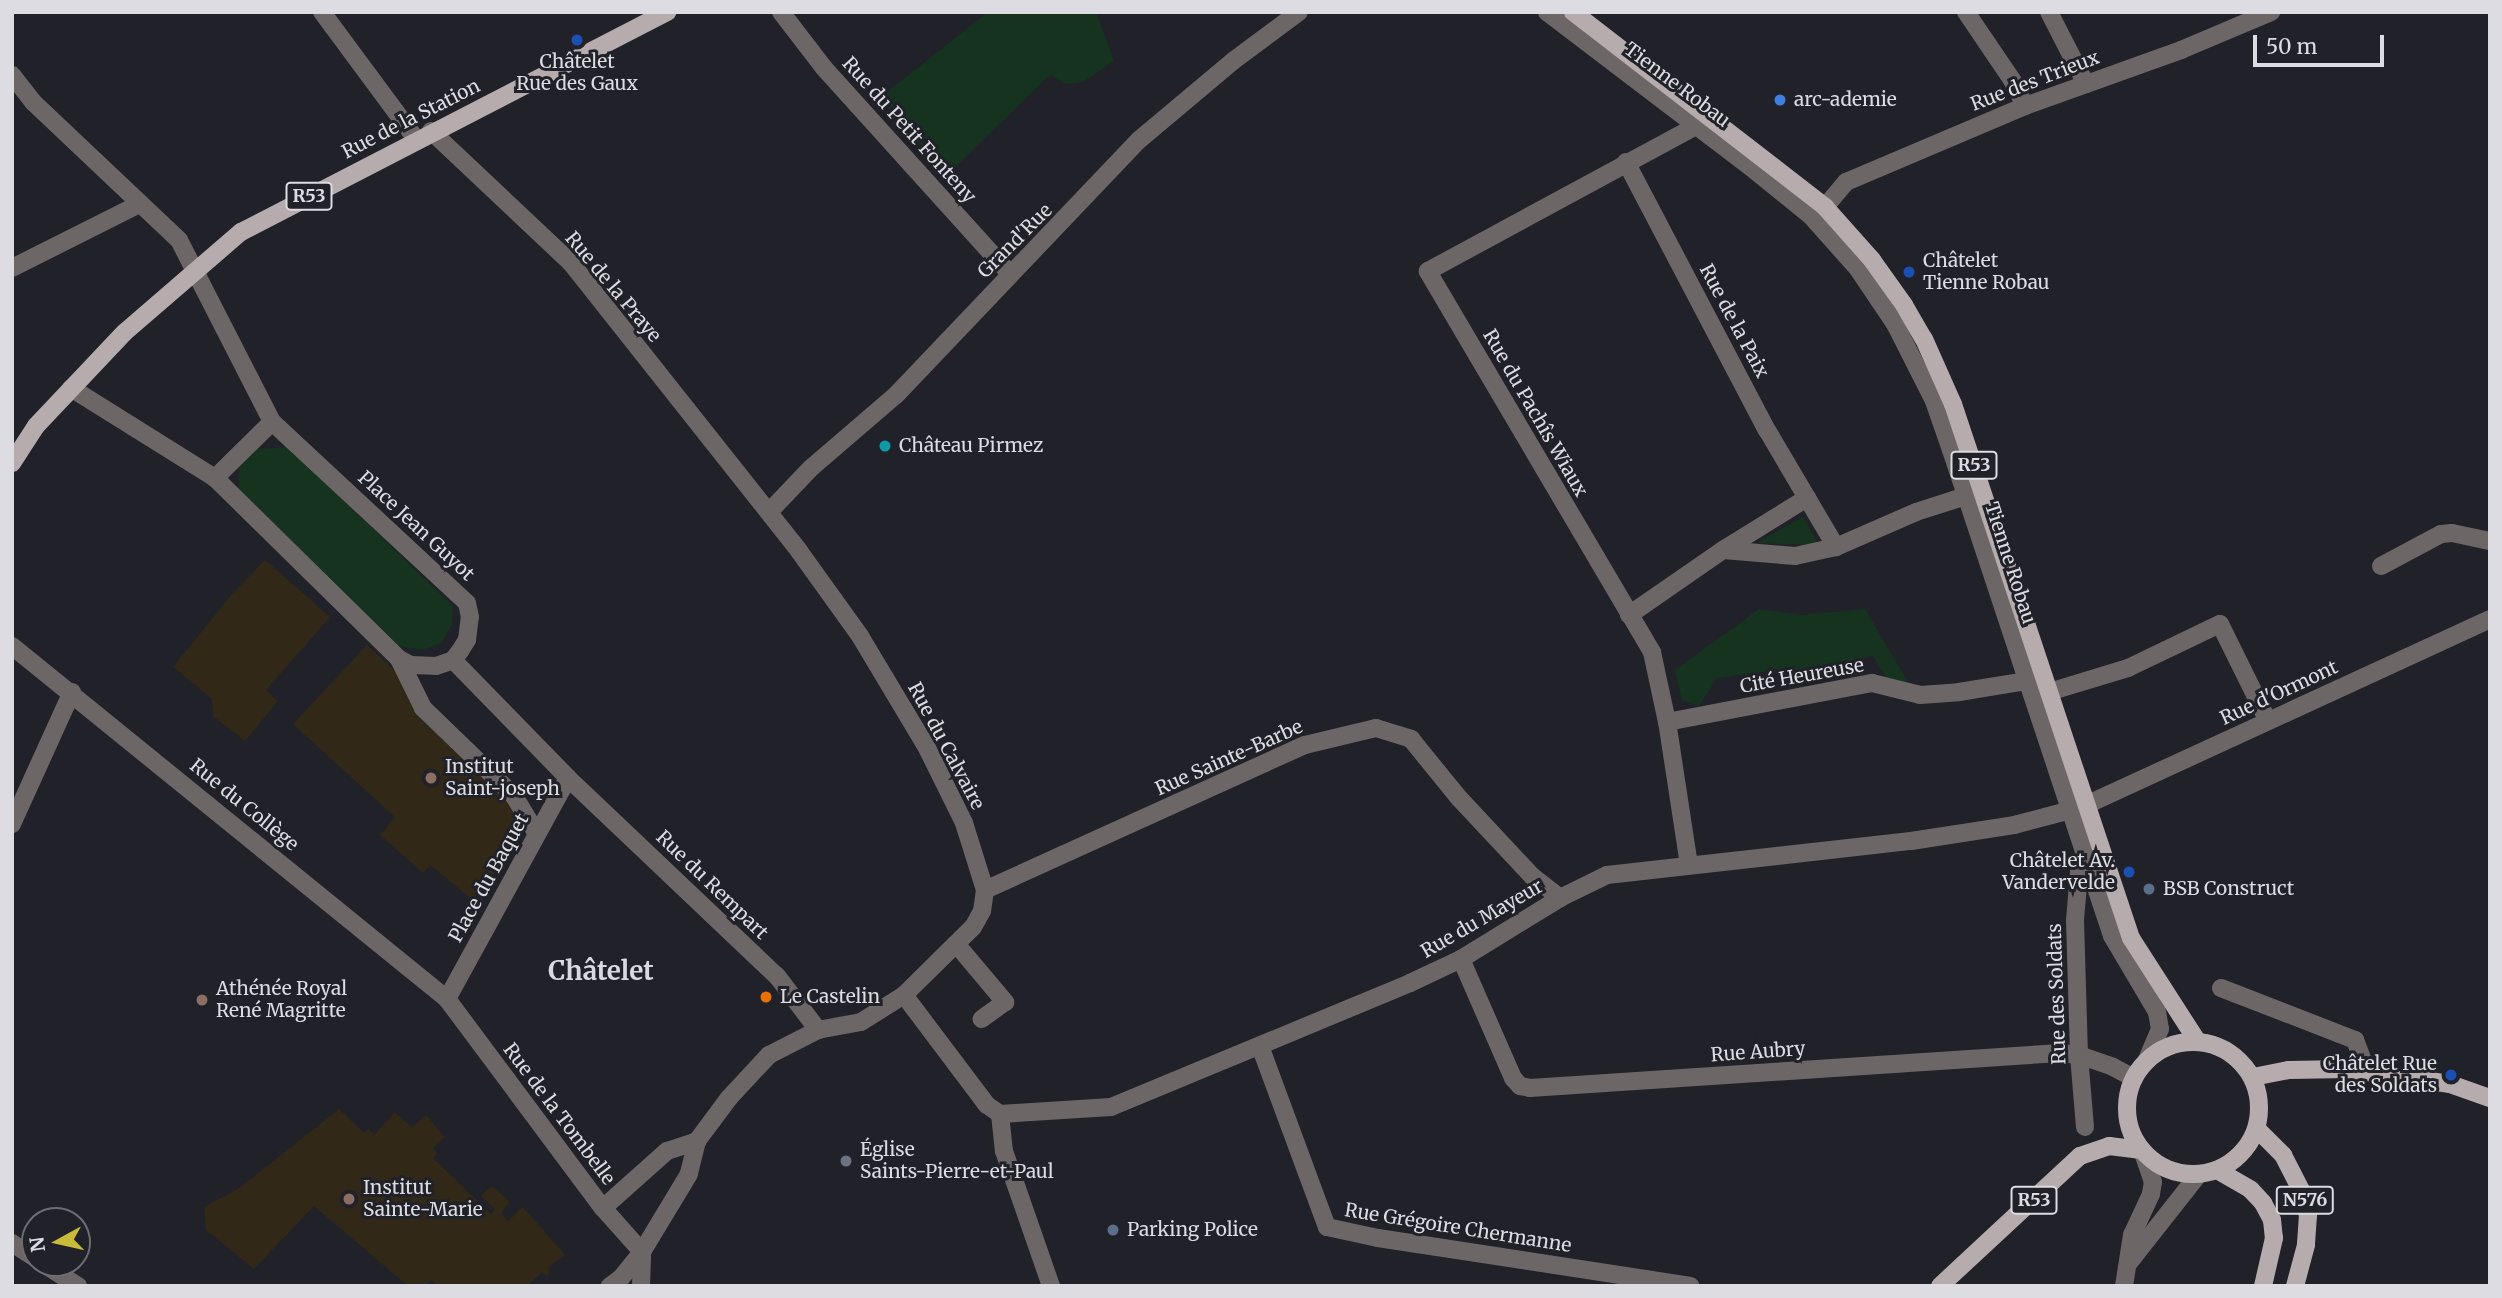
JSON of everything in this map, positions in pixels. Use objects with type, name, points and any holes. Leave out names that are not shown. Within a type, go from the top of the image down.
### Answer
[{"type":"main road","name":"Rue de la Station","points":[[12,463],[36,426],[125,332],[241,232],[424,135],[668,12]]},
{"type":"main road","name":"Tienne Robau","points":[[1576,13],[1825,207],[1887,280],[1924,339],[1953,404],[2049,692],[2078,807],[2132,938],[2197,1041]]},
{"type":"main road","points":[[2142,1150],[2130,1128],[2128,1115],[2127,1102],[2134,1078],[2147,1060],[2165,1047],[2197,1041],[2219,1046],[2239,1058],[2253,1077],[2260,1103],[2257,1129]]},
{"type":"main road","points":[[2253,1077],[2317,1068],[2367,1072],[2450,1084],[2490,1098]]},
{"type":"main road","name":"R53","points":[[1940,1286],[2080,1156],[2109,1146],[2142,1150],[2158,1164],[2178,1173],[2197,1175],[2217,1170],[2241,1154],[2257,1129]]},
{"type":"main road","name":"N576","points":[[2257,1129],[2283,1155],[2303,1194],[2308,1215],[2306,1245],[2295,1286]]},
{"type":"main road","name":"N576","points":[[2217,1170],[2251,1190],[2263,1203],[2272,1220],[2274,1238],[2263,1286]]},
{"type":"street","name":"Rue de la Praye","points":[[322,12],[424,135],[570,263],[746,485],[770,511]]},
{"type":"street","name":"Rue du Petit Fonteny","points":[[781,12],[824,68],[1010,274]]},
{"type":"street","name":"Grand'Rue","points":[[770,511],[811,468],[896,395],[1010,274],[1067,219],[1139,140],[1233,61],[1299,12]]},
{"type":"street","name":"Tienne Robau","points":[[1547,12],[1791,199],[1858,269],[1915,359],[1934,401],[2027,681],[2078,807],[2090,868],[2117,947],[2157,1012],[2160,1029],[2147,1060]]},
{"type":"street","points":[[1966,12],[2012,80],[2025,106]]},
{"type":"street","points":[[2049,12],[2086,84]]},
{"type":"street","name":"Rue des Trieux","points":[[1825,207],[1846,181],[2025,106],[2271,12]]},
{"type":"street","name":"Place Jean Guyot","points":[[12,75],[33,102],[179,240],[272,422],[467,603],[470,617],[467,640],[453,660]]},
{"type":"street","name":"Rue du Pachîs Wiaux","points":[[1689,865],[1667,722],[1652,652],[1428,271],[1696,126]]},
{"type":"street","name":"Rue de la Paix","points":[[1626,162],[1767,430],[1836,547]]},
{"type":"street","points":[[12,268],[139,204]]},
{"type":"street","points":[[71,388],[215,478],[399,659],[423,708],[514,796],[537,834]]},
{"type":"street","points":[[215,478],[272,422]]},
{"type":"street","points":[[1723,550],[1795,556],[1836,547],[1916,512],[1966,496]]},
{"type":"street","points":[[1629,615],[1723,550],[1807,498]]},
{"type":"street","name":"Rue du Calvaire","points":[[770,511],[860,636],[927,748],[964,822],[985,890]]},
{"type":"street","points":[[2381,566],[2441,534],[2452,533],[2490,541]]},
{"type":"street","name":"Rue d'Ormont","points":[[2078,807],[2490,619]]},
{"type":"street","points":[[2049,692],[2128,668],[2220,624],[2268,721]]},
{"type":"street","name":"Rue du Collège","points":[[12,646],[447,999]]},
{"type":"street","points":[[399,659],[426,667],[453,660]]},
{"type":"street","name":"Rue du Rempart","points":[[453,660],[568,778],[777,976],[818,1030]]},
{"type":"street","name":"Cité Heureuse","points":[[1667,722],[1872,683],[1920,695],[2027,681]]},
{"type":"street","points":[[12,824],[72,692]]},
{"type":"street","name":"Rue Sainte-Barbe","points":[[985,890],[1305,745],[1376,728],[1411,739],[1459,798],[1532,876],[1560,898]]},
{"type":"street","name":"Place du Baquet","points":[[447,999],[568,778]]},
{"type":"street","name":"Rue du Mayeur","points":[[1000,1114],[1111,1107],[1461,959],[1560,898],[1607,875],[1956,835],[2052,817],[2078,807]]},
{"type":"street","name":"Rue des Soldats","points":[[2085,1128],[2079,1055],[2075,919],[2079,872],[2090,868]]},
{"type":"street","points":[[610,1286],[621,1278],[642,1252],[690,1174],[696,1141],[729,1098],[769,1055],[818,1030],[861,1023],[904,995],[957,945],[982,911],[985,890]]},
{"type":"street","points":[[957,945],[1005,1002],[982,1019]]},
{"type":"street","name":"Rue Aubry","points":[[1461,959],[1514,1078],[1520,1086],[1530,1088],[2060,1053],[2079,1055],[2134,1078]]},
{"type":"street","points":[[2221,988],[2355,1040],[2367,1072]]},
{"type":"street","points":[[904,995],[987,1105],[1000,1114],[1004,1151],[1051,1286]]},
{"type":"street","name":"Rue de la Tombelle","points":[[447,999],[603,1208],[642,1252]]},
{"type":"street","name":"Rue Grégoire Chermanne","points":[[1260,1046],[1327,1227],[1378,1238],[1690,1286]]},
{"type":"street","points":[[603,1208],[667,1152],[696,1141]]},
{"type":"street","points":[[2124,1286],[2132,1235],[2151,1194],[2152,1182],[2142,1150]]},
{"type":"street","points":[[2126,1266],[2197,1175]]},
{"type":"street","points":[[641,1286],[642,1252]]},
{"type":"shaded area","points":[[265,560],[330,617],[266,690],[278,701],[245,741],[213,716],[212,699],[173,667],[233,593]]},
{"type":"shaded area","name":"Institut Saint-joseph","points":[[367,645],[521,790],[530,806],[479,905],[430,865],[423,873],[380,835],[395,817],[293,724]]},
{"type":"shaded area","name":"Institut Sainte-Marie","points":[[339,1109],[364,1133],[369,1129],[374,1135],[395,1112],[412,1128],[426,1115],[445,1137],[433,1148],[437,1153],[433,1158],[491,1214],[495,1209],[481,1196],[492,1186],[510,1202],[501,1213],[508,1221],[523,1207],[565,1255],[548,1268],[550,1272],[546,1276],[542,1272],[527,1286],[438,1286],[431,1280],[425,1286],[408,1286],[314,1206],[254,1269],[206,1230],[204,1207],[238,1189]]},
{"type":"green space","points":[[988,12],[1096,12],[1114,61],[1083,82],[1066,84],[1050,75],[944,178],[882,96]]},
{"type":"green space","points":[[288,447],[453,606],[452,624],[442,643],[422,650],[398,646],[239,492],[239,469],[257,449]]},
{"type":"green space","points":[[1803,517],[1819,545],[1756,543]]},
{"type":"green space","points":[[1759,609],[1802,615],[1865,609],[1909,684],[1888,681],[1873,656],[1816,666],[1801,688],[1776,670],[1717,678],[1699,706],[1682,700],[1675,670]]},
{"type":"place","name":"Châtelet Rue des Gaux","points":[[577,40]]},
{"type":"place","name":"arc-ademie","points":[[1780,100]]},
{"type":"place","name":"Châtelet Tienne Robau","points":[[1909,272]]},
{"type":"place","name":"Château Pirmez","points":[[885,446]]},
{"type":"place","name":"Institut Saint-joseph","points":[[431,778]]},
{"type":"place","name":"Châtelet Av. Vandervelde","points":[[2129,872]]},
{"type":"place","name":"BSB Construct","points":[[2149,889]]},
{"type":"place","name":"Le Castelin","points":[[766,997]]},
{"type":"place","name":"Athénée Royal René Magritte","points":[[202,1000]]},
{"type":"place","name":"Châtelet Rue des Soldats","points":[[2451,1075]]},
{"type":"place","name":"Église Saints-Pierre-et-Paul","points":[[846,1161]]},
{"type":"place","name":"Institut Sainte-Marie","points":[[349,1199]]},
{"type":"place","name":"Parking Police","points":[[1113,1230]]},
{"type":"district","name":"Châtelet","points":[[601,971]]}]
